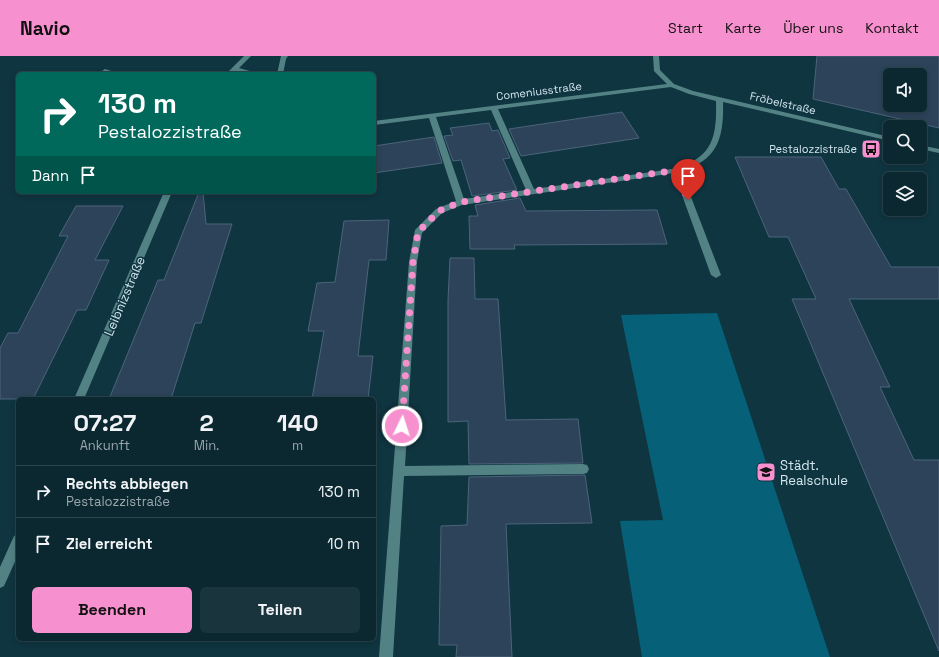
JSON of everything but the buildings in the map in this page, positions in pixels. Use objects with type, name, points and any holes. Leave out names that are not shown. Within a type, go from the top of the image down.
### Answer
[{"type":"street","points":[[231,72],[248,56]]},
{"type":"street","points":[[280,72],[283,58],[285,56]]},
{"type":"street","points":[[656,56],[657,71],[672,85]]},
{"type":"street","points":[[234,69],[248,72]]},
{"type":"street","name":"Fröbelstraße","points":[[672,85],[690,93],[883,137]]},
{"type":"street","name":"Comeniusstraße","points":[[376,123],[672,85]]},
{"type":"street","points":[[386,657],[413,262],[418,232],[439,211],[461,202],[677,170],[705,158],[713,147],[720,117],[719,100]]},
{"type":"street","points":[[494,108],[531,191]]},
{"type":"street","points":[[432,116],[461,202]]},
{"type":"street","points":[[927,148],[939,151]]},
{"type":"street","points":[[677,170],[716,275]]},
{"type":"street","name":"Leibnizstraße","points":[[80,397],[167,194]]},
{"type":"street","points":[[399,471],[583,470]]},
{"type":"street","points":[[0,582],[16,545]]},
{"type":"shaded area","points":[[717,313],[830,657],[642,657],[620,521],[663,520],[621,315]]},
{"type":"place","name":"Pestalozzistraße","points":[[871,149]]},
{"type":"place","name":"Städt. Realschule","points":[[766,472]]},
{"type":"route","points":[[402,426],[413,262],[418,232],[439,211],[461,202],[677,170],[688,200]]}]
